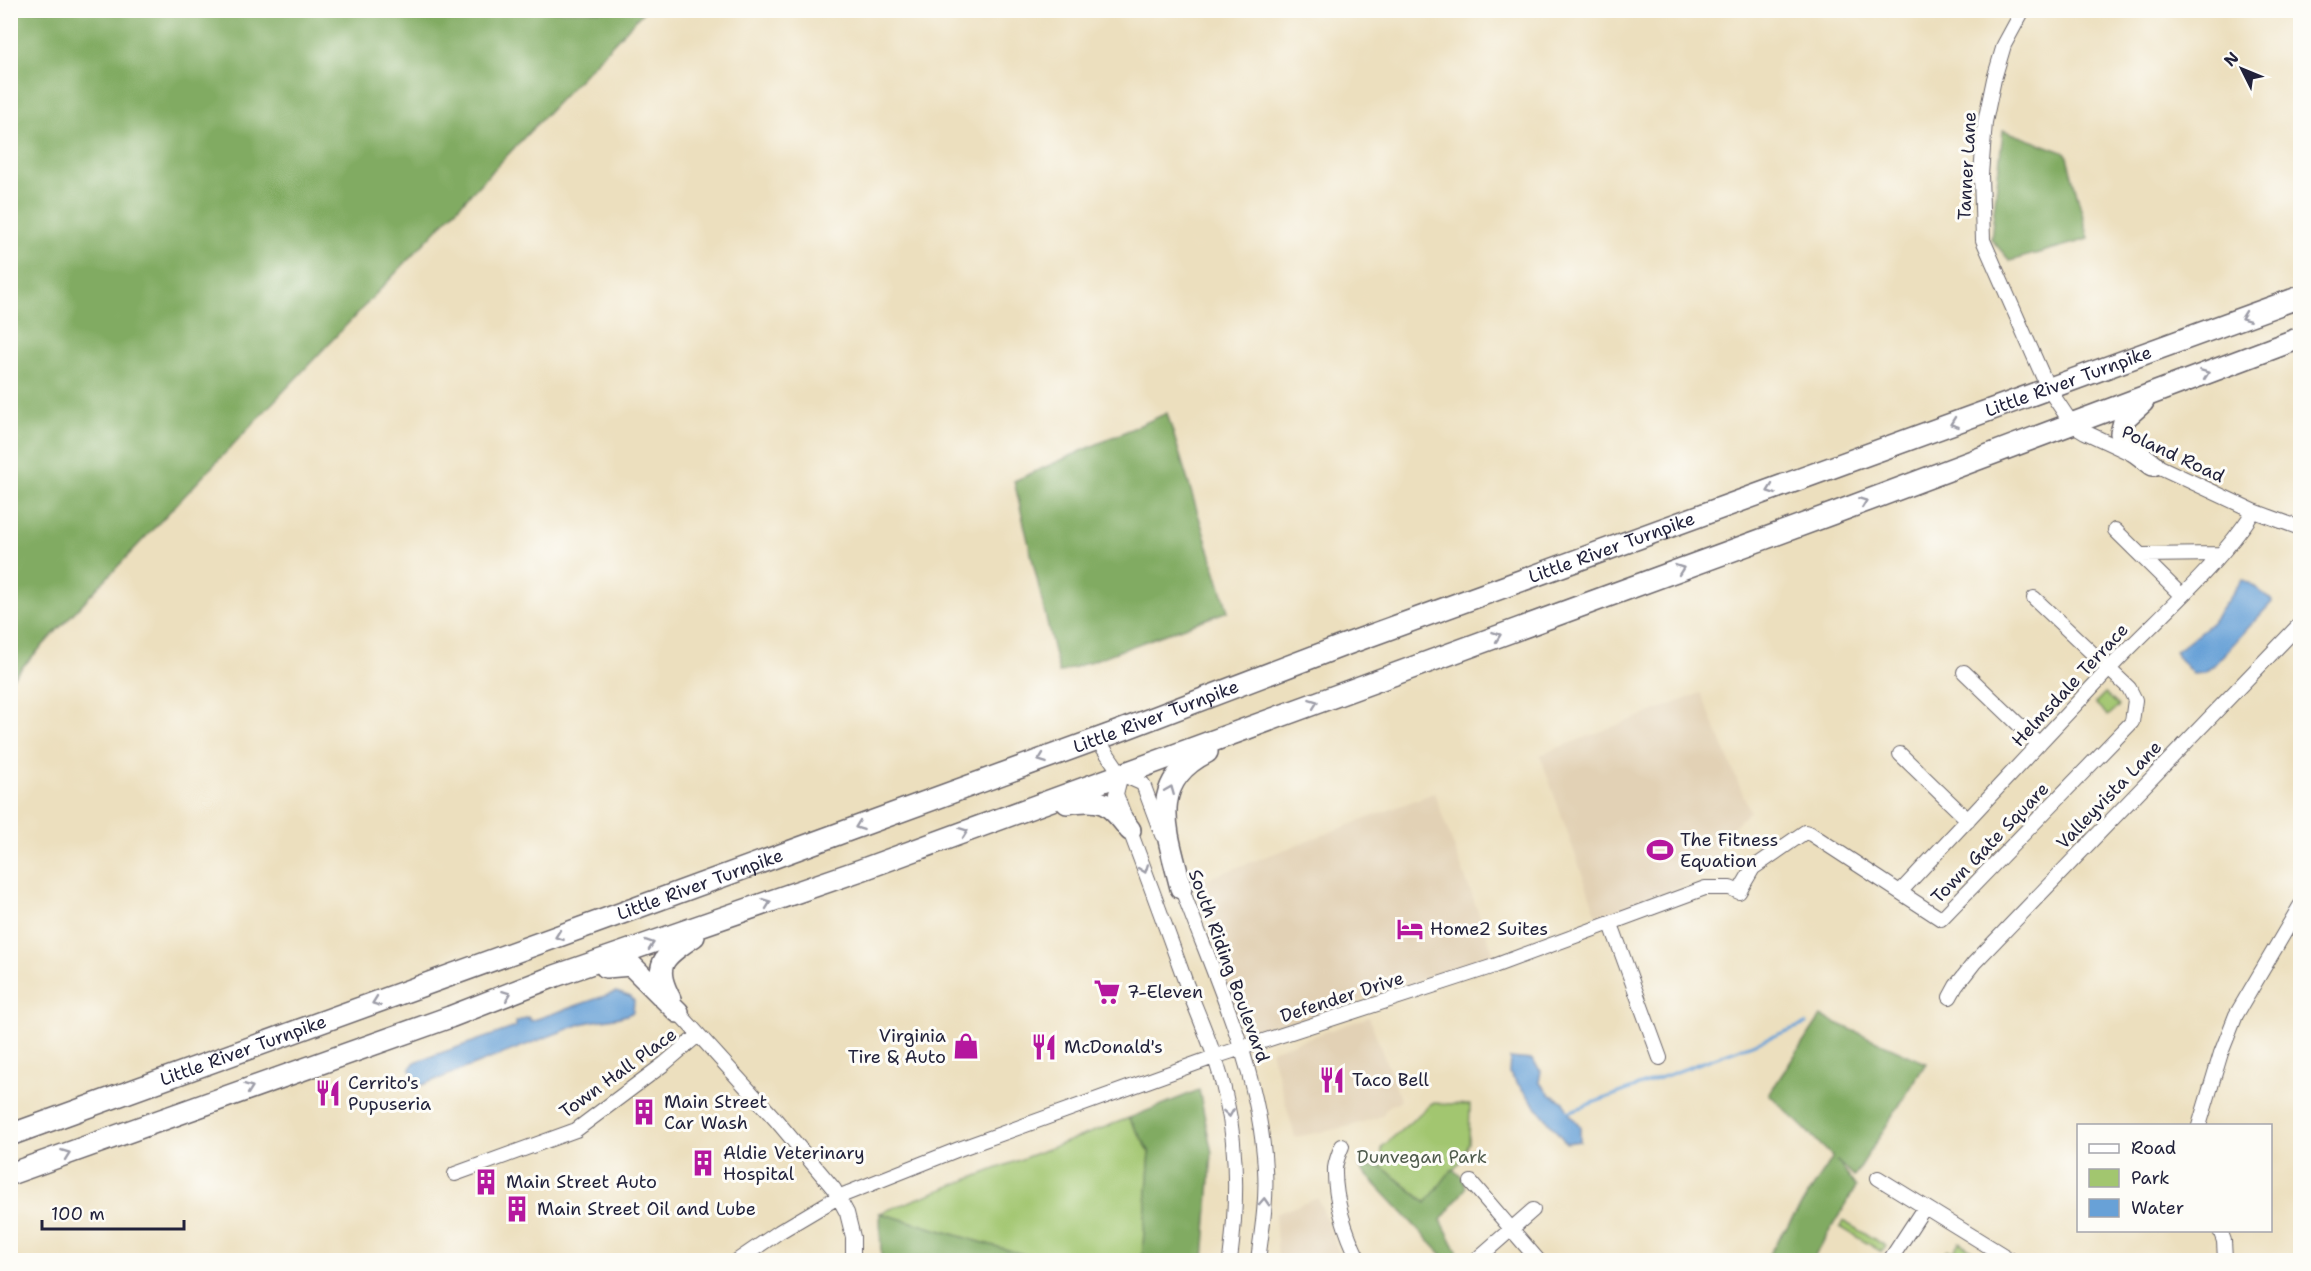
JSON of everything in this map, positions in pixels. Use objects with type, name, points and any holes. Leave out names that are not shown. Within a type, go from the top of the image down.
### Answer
[{"type":"highway","name":"Little River Turnpike","points":[[10,1135],[2301,297]]},
{"type":"highway","name":"Little River Turnpike","points":[[10,1174],[450,1017],[555,976],[712,923],[1017,813],[2299,340]]},
{"type":"highway","points":[[2153,465],[2127,443],[2121,429],[2125,418],[2134,408],[2173,386]]},
{"type":"highway","points":[[1261,662],[1417,607],[1476,598]]},
{"type":"highway","points":[[1181,888],[1165,818],[1166,799],[1173,780],[1196,757],[1276,717]]},
{"type":"highway","points":[[1017,813],[1096,800],[1111,807],[1130,830]]},
{"type":"highway","points":[[678,1012],[661,979],[663,963],[673,951],[712,923]]},
{"type":"highway","points":[[555,976],[618,964],[631,965],[678,1012]]},
{"type":"street","name":"Tanner Lane","points":[[2023,10],[2004,45],[1985,122],[1981,226],[1987,251],[2048,388]]},
{"type":"street","name":"Poland Road","points":[[2048,388],[2072,424],[2085,432],[2254,511],[2301,528]]},
{"type":"street","name":"Helmsdale Terrace","points":[[1905,887],[2109,668],[2220,554],[2242,530],[2254,511]]},
{"type":"street","points":[[2115,530],[2181,595]]},
{"type":"street","points":[[2141,555],[2220,554]]},
{"type":"street","points":[[2034,598],[2109,668]]},
{"type":"street","name":"Valleyvista Lane","points":[[1950,997],[1974,963],[2301,624]]},
{"type":"street","name":"Town Gate Square","points":[[1805,832],[1905,887],[1941,919],[2127,728],[2134,715],[2135,700],[2129,687],[2109,668]]},
{"type":"street","points":[[1964,672],[2039,744]]},
{"type":"street","name":"South Riding Boulevard","points":[[1097,739],[1121,774],[1143,784],[1243,1048],[1260,1126],[1265,1169],[1265,1201],[1258,1260]]},
{"type":"street","points":[[1900,754],[1968,820]]},
{"type":"street","points":[[1121,774],[1116,794],[1214,1057],[1226,1097],[1234,1160],[1235,1220],[1230,1260]]},
{"type":"street","name":"Defender Drive","points":[[738,1260],[779,1232],[838,1197],[1019,1126],[1214,1057],[1491,967],[1705,888],[1730,888],[1739,892],[1761,861],[1805,832]]},
{"type":"street","points":[[2199,1124],[2221,1053],[2236,1015],[2301,906]]},
{"type":"street","points":[[1611,924],[1660,1058]]},
{"type":"street","points":[[678,1012],[825,1177],[847,1214],[853,1237],[853,1260]]},
{"type":"street","name":"Town Hall Place","points":[[455,1174],[576,1130],[664,1064],[698,1035]]},
{"type":"street","points":[[1342,1146],[1335,1167],[1336,1183],[1346,1228],[1359,1260]]},
{"type":"street","points":[[1878,1178],[2011,1260]]},
{"type":"street","points":[[1471,1182],[1538,1260]]},
{"type":"street","points":[[1890,1260],[1924,1208]]},
{"type":"street","points":[[1476,1260],[1533,1210]]},
{"type":"street","points":[[2221,1232],[2224,1241],[2225,1260]]},
{"type":"shaded area","points":[[1701,693],[1750,811],[1715,844],[1740,863],[1598,919],[1540,755]]},
{"type":"shaded area","points":[[1434,793],[1494,955],[1254,1036],[1244,1034],[1221,972],[1211,928],[1196,883]]},
{"type":"shaded area","points":[[1369,1017],[1401,1101],[1388,1106],[1382,1116],[1347,1127],[1295,1137],[1271,1051]]},
{"type":"shaded area","points":[[1318,1198],[1342,1260],[1278,1260],[1275,1214]]},
{"type":"green space","points":[[10,11],[644,11],[11,679]]},
{"type":"green space","points":[[2003,130],[2066,153],[2089,239],[2010,261],[1991,239]]},
{"type":"green space","points":[[1167,413],[1228,611],[1059,673],[1014,481]]},
{"type":"green space","points":[[2105,693],[2119,706],[2108,716],[2095,703]]},
{"type":"green space","points":[[1821,1016],[1926,1063],[1854,1177],[1837,1161],[1856,1187],[1812,1260],[1765,1260],[1833,1157],[1769,1094]]},
{"type":"green space","points":[[1199,1090],[1212,1153],[1204,1260],[1142,1260],[1150,1152],[1129,1118]]},
{"type":"green space","name":"Dunvegan Park","points":[[1432,1103],[1470,1105],[1469,1143],[1462,1159],[1427,1203],[1381,1166],[1382,1147]]},
{"type":"green space","points":[[1129,1118],[1150,1152],[1142,1260],[1043,1260],[880,1213]]},
{"type":"green space","points":[[1381,1166],[1426,1203],[1452,1169],[1461,1176],[1466,1188],[1441,1220],[1459,1255],[1453,1260],[1447,1260],[1359,1167]]},
{"type":"green space","points":[[880,1213],[1043,1260],[881,1260]]},
{"type":"green space","points":[[1843,1221],[1886,1246],[1882,1252],[1840,1227]]},
{"type":"green space","points":[[1959,1242],[1987,1260],[1940,1260],[1947,1249],[1953,1252]]},
{"type":"water","points":[[2242,580],[2253,585],[2272,602],[2214,665],[2204,673],[2193,674],[2177,656],[2176,651],[2212,622]]},
{"type":"water","points":[[616,992],[631,997],[634,1001],[633,1012],[622,1017],[581,1024],[422,1085],[417,1084],[410,1068],[415,1062],[516,1027],[516,1022],[528,1017],[531,1021]]},
{"type":"water","points":[[1510,1058],[1532,1060],[1541,1071],[1539,1082],[1551,1095],[1564,1102],[1568,1112],[1580,1126],[1580,1141],[1566,1143],[1509,1073]]},
{"type":"waterway","points":[[1568,1112],[1806,1024]]},
{"type":"place","name":"The Fitness Equation","points":[[1660,850]]},
{"type":"place","name":"Home2 Suites","points":[[1410,929]]},
{"type":"place","name":"7-Eleven","points":[[1107,992]]},
{"type":"place","name":"Virginia Tire & Auto","points":[[966,1046]]},
{"type":"place","name":"McDonald's","points":[[1044,1047]]},
{"type":"place","name":"Taco Bell","points":[[1332,1080]]},
{"type":"place","name":"Cerrito's Pupuseria","points":[[328,1093]]},
{"type":"place","name":"Main Street Car Wash","points":[[644,1112]]},
{"type":"place","name":"Aldie Veterinary Hospital","points":[[703,1163]]},
{"type":"place","name":"Main Street Auto","points":[[486,1182]]},
{"type":"place","name":"Main Street Oil and Lube","points":[[517,1209]]}]
